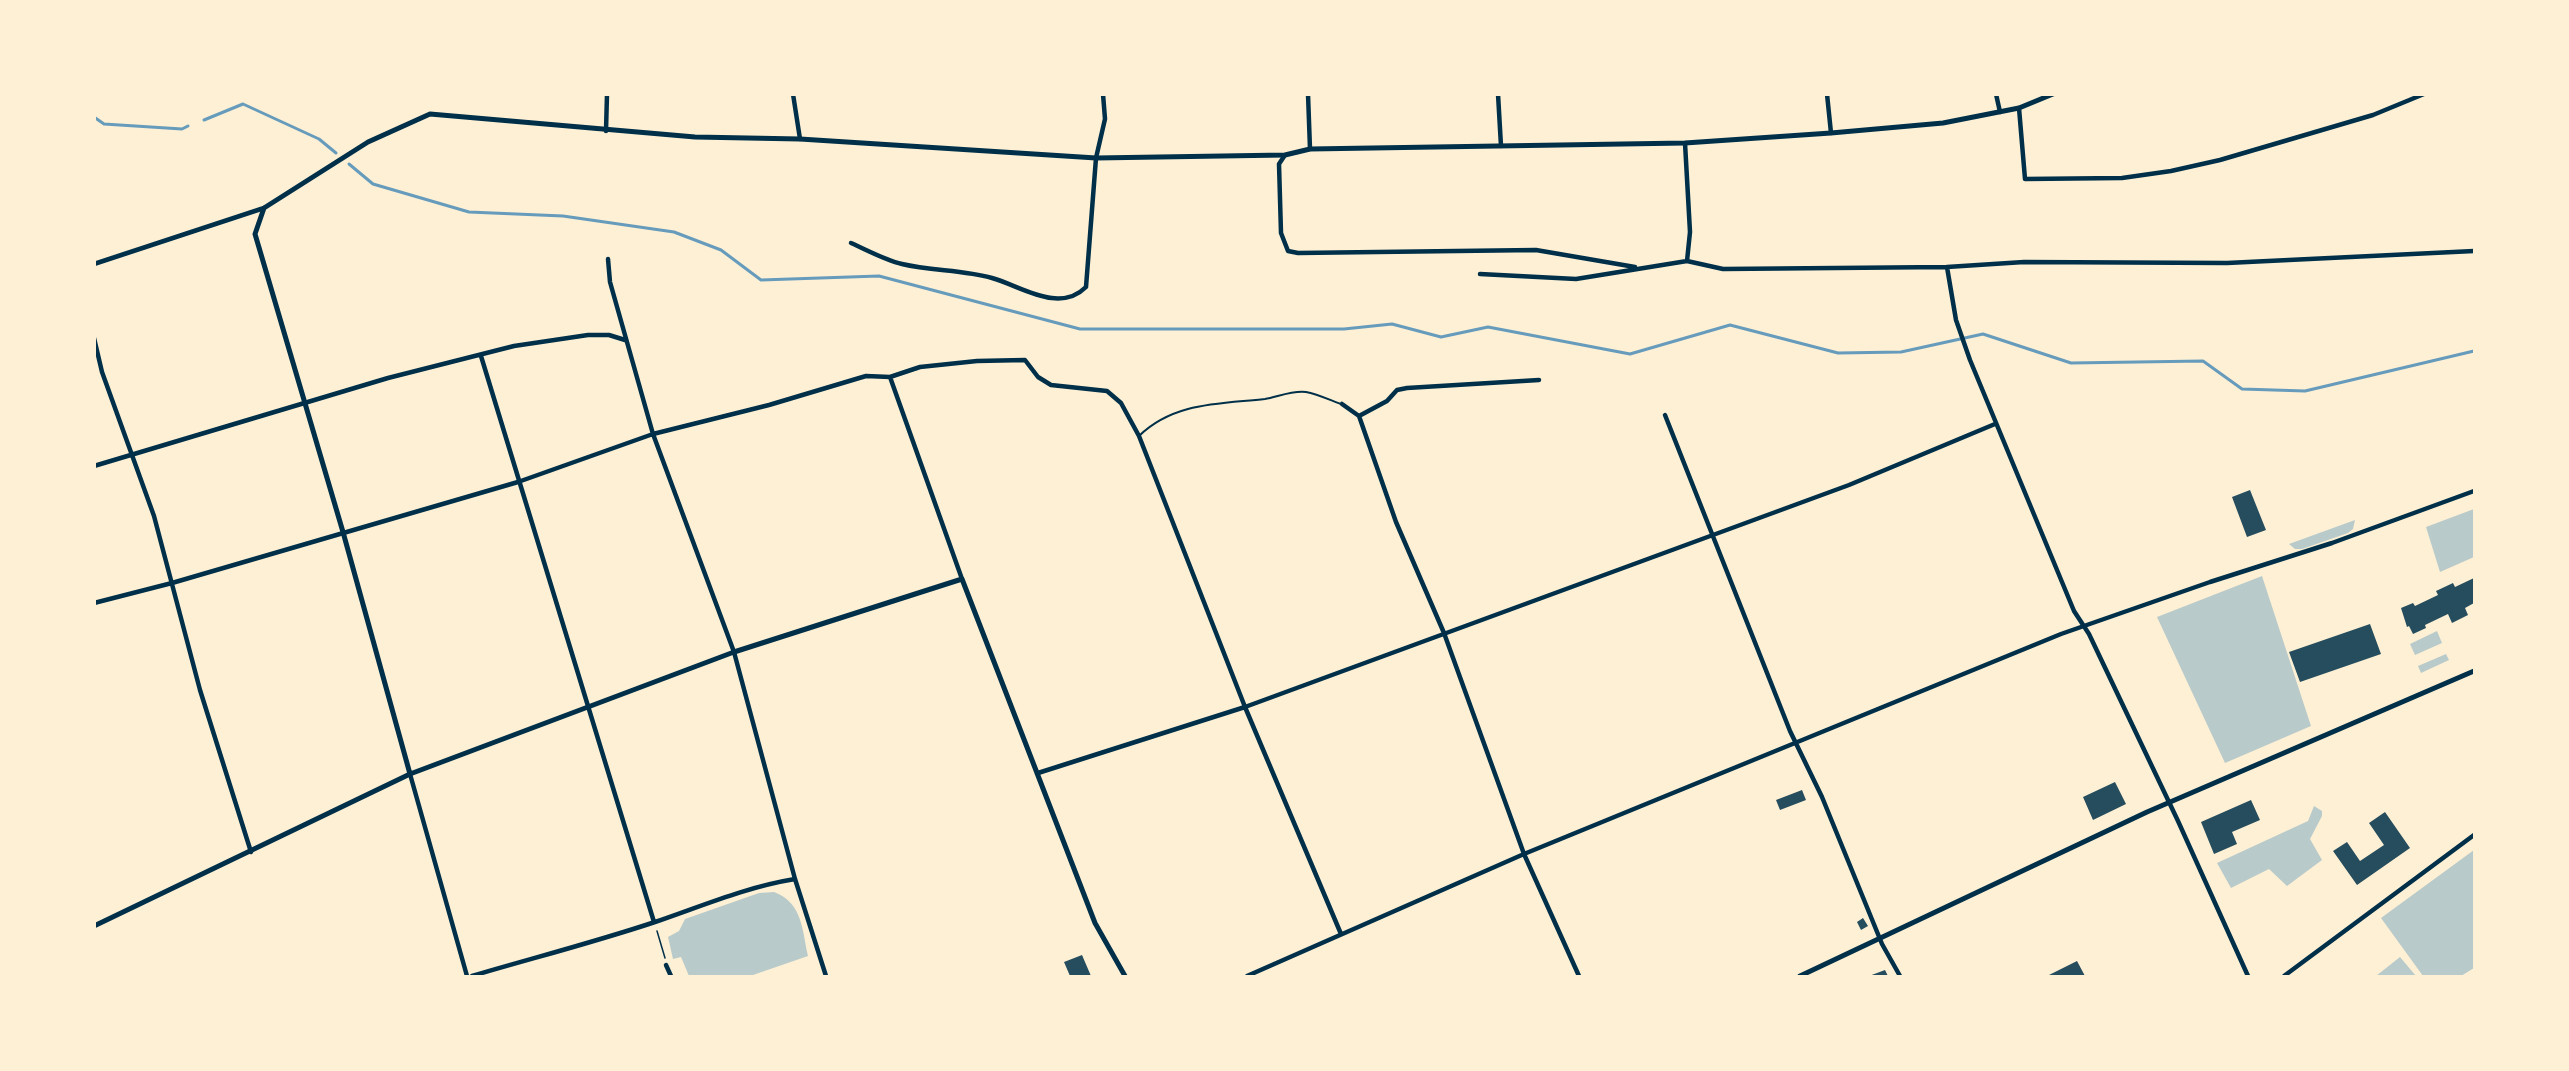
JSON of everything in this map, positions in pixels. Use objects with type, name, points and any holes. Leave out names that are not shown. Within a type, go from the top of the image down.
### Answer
[{"type":"street","points":[[606,131],[607,94]]},
{"type":"street","points":[[793,94],[800,139]]},
{"type":"street","points":[[851,243],[899,264],[992,278],[1034,296],[1065,298],[1079,295],[1086,287],[1096,158],[1105,119],[1103,94]]},
{"type":"street","points":[[1308,94],[1310,149]]},
{"type":"street","points":[[1498,94],[1501,146]]},
{"type":"street","points":[[1827,94],[1831,133]]},
{"type":"street","points":[[1996,94],[2000,111]]},
{"type":"street","points":[[94,264],[264,208],[378,136],[430,114],[695,137],[800,139],[1096,158],[1285,155],[1310,149],[1684,143],[1942,123],[2019,108],[2053,94]]},
{"type":"street","points":[[2019,108],[2025,179],[2122,178],[2181,169],[2220,160],[2362,118],[2424,94]]},
{"type":"street","points":[[1684,143],[1690,231],[1687,261]]},
{"type":"street","points":[[1285,155],[1279,164],[1281,233],[1288,251],[1298,253],[1536,250],[1641,268]]},
{"type":"street","points":[[264,208],[255,234],[343,532],[467,976]]},
{"type":"street","points":[[1480,274],[1576,279],[1687,261],[1723,269],[1947,267],[2024,262],[2227,263],[2475,251]]},
{"type":"street","points":[[608,259],[610,282],[653,434],[734,652],[795,879],[826,976]]},
{"type":"street","points":[[1947,267],[1956,320],[1970,360],[2074,611],[2084,627],[2168,803],[2248,976]]},
{"type":"street","points":[[94,466],[134,456],[388,378],[514,346],[588,335],[609,335],[625,340]]},
{"type":"street","points":[[94,338],[102,372],[154,516],[200,690],[251,852]]},
{"type":"street","points":[[481,356],[518,482],[590,706],[654,922]]},
{"type":"street","points":[[94,603],[172,583],[518,482],[653,434],[769,405],[866,376],[890,377],[920,367],[977,361],[1025,360],[1038,377],[1051,385],[1107,392],[1121,403],[1139,436],[1245,707],[1341,934]]},
{"type":"street","points":[[890,377],[962,579],[1095,923],[1125,976]]},
{"type":"street","points":[[1359,416],[1387,401],[1397,390],[1539,380]]},
{"type":"street","points":[[1341,405],[1359,416],[1396,522],[1444,633],[1524,854],[1579,976]]},
{"type":"street","points":[[1665,415],[1796,743],[1822,797],[1881,940],[1899,976]]},
{"type":"street","points":[[1038,773],[1245,707],[1714,536],[1849,485],[1995,424]]},
{"type":"street","points":[[1246,976],[1524,854],[2084,627],[2210,582],[2332,543],[2475,490]]},
{"type":"street","points":[[94,926],[410,774],[734,652],[962,579]]},
{"type":"street","points":[[1800,976],[1881,940],[2168,803],[2475,671]]},
{"type":"street","points":[[2284,976],[2475,835]]},
{"type":"street","points":[[472,976],[654,922],[721,897],[766,884],[795,879]]},
{"type":"street","points":[[666,965],[671,976]]},
{"type":"lane","points":[[1139,436],[1153,423],[1190,408],[1233,400],[1264,399],[1304,391],[1341,405]]},
{"type":"path","points":[[654,922],[666,965]]},
{"type":"shaded area","points":[[2474,509],[2474,557],[2440,572],[2426,527]]},
{"type":"shaded area","points":[[2355,520],[2353,529],[2348,533],[2302,549],[2295,549],[2289,544]]},
{"type":"shaded area","points":[[2262,576],[2311,726],[2225,763],[2157,617]]},
{"type":"shaded area","points":[[2437,631],[2442,643],[2415,655],[2410,644]]},
{"type":"shaded area","points":[[2446,654],[2449,660],[2421,673],[2418,666]]},
{"type":"shaded area","points":[[2314,806],[2322,811],[2322,816],[2310,839],[2322,860],[2287,886],[2269,869],[2231,888],[2217,863],[2308,821]]},
{"type":"shaded area","points":[[2474,850],[2474,968],[2461,976],[2423,976],[2381,918]]},
{"type":"shaded area","points":[[774,892],[784,897],[796,910],[800,918],[808,956],[750,976],[689,976],[681,957],[673,959],[668,937],[679,931],[685,919],[759,893]]},
{"type":"shaded area","points":[[2400,957],[2416,976],[2376,976]]},
{"type":"building","points":[[2250,490],[2266,530],[2247,537],[2232,497]]},
{"type":"building","points":[[2474,578],[2474,603],[2465,608],[2468,615],[2452,623],[2448,614],[2425,625],[2426,628],[2413,634],[2409,626],[2407,627],[2401,608],[2413,603],[2415,606],[2438,595],[2436,591],[2453,583],[2455,587]]},
{"type":"building","points":[[2370,624],[2381,654],[2300,682],[2289,652]]},
{"type":"building","points":[[2115,782],[2126,804],[2093,820],[2083,797]]},
{"type":"building","points":[[1802,790],[1806,800],[1780,810],[1776,800]]},
{"type":"building","points":[[2251,800],[2260,820],[2232,832],[2237,844],[2214,854],[2201,822]]},
{"type":"building","points":[[2385,812],[2410,848],[2357,885],[2333,851],[2347,842],[2360,861],[2384,845],[2369,823]]},
{"type":"building","points":[[1863,918],[1868,926],[1861,930],[1857,922]]},
{"type":"building","points":[[1082,955],[1091,976],[1070,976],[1064,962]]},
{"type":"building","points":[[2077,961],[2085,976],[2047,976]]},
{"type":"building","points":[[1885,970],[1888,976],[1869,976]]},
{"type":"waterway","points":[[204,120],[243,104],[319,139],[336,153]]},
{"type":"waterway","points":[[94,117],[104,124],[182,129],[188,126]]},
{"type":"waterway","points":[[349,164],[373,184],[469,212],[563,216],[674,232],[721,250],[761,280],[879,276],[1080,329],[1344,329],[1392,324],[1441,337],[1488,327],[1630,354],[1730,325],[1838,353],[1901,352],[1983,334],[2071,363],[2203,361],[2242,389],[2305,391],[2474,351]]}]
